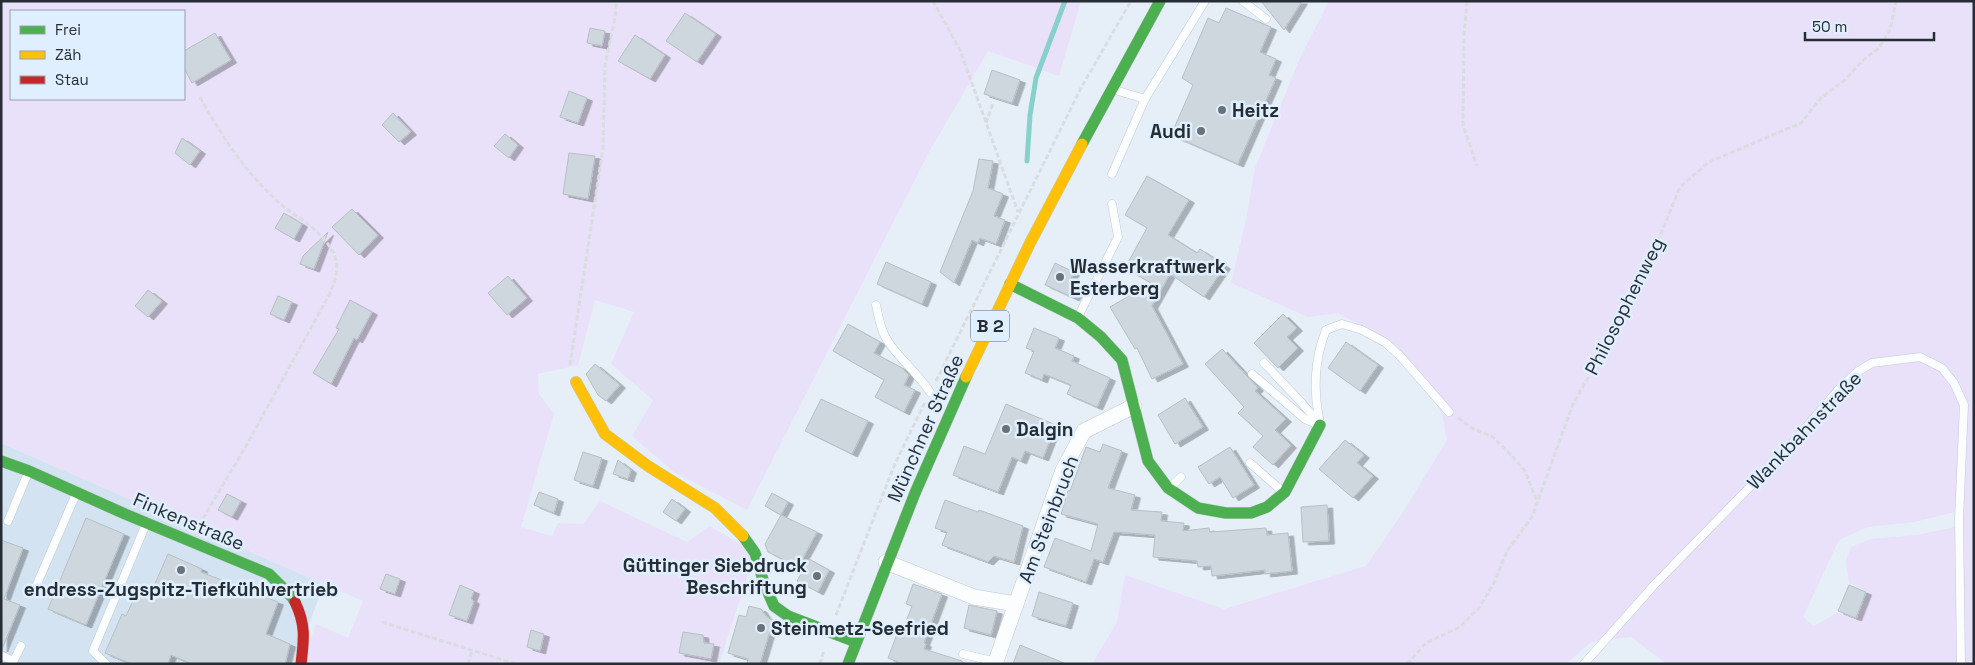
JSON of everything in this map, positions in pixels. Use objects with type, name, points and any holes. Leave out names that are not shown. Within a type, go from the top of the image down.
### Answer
[{"type":"street","name":"Münchner Straße","points":[[848,664],[886,562],[929,459],[1010,284],[1111,89],[1160,1]]},
{"type":"street","points":[[1010,284],[1078,318],[1122,360],[1148,460],[1168,488],[1198,508],[1226,513],[1251,513],[1267,506],[1284,492],[1320,425]]},
{"type":"street","points":[[576,382],[605,434],[648,466],[715,508],[739,531],[755,553],[764,583],[774,606],[788,616],[856,642]]},
{"type":"street","name":"Am Steinbruch","points":[[996,663],[1063,470],[1084,431],[1134,406]]},
{"type":"street","name":"Finkenstraße","points":[[1,461],[29,471],[269,574],[292,597],[300,613],[305,634],[302,664]]},
{"type":"street","name":"Am Steinbruch","points":[[886,562],[974,597],[1016,604]]},
{"type":"lane","points":[[1112,174],[1145,99],[1205,1]]},
{"type":"lane","points":[[1244,1],[1266,19]]},
{"type":"lane","points":[[1111,89],[1145,99]]},
{"type":"lane","points":[[1078,318],[1118,237],[1112,204]]},
{"type":"lane","points":[[876,305],[881,328],[888,343],[920,377],[930,392]]},
{"type":"lane","points":[[1320,425],[1315,399],[1316,372],[1321,343],[1326,330],[1342,324],[1362,330],[1386,344],[1401,357],[1449,412]]},
{"type":"lane","name":"Wankbahnstraße","points":[[1584,664],[1655,584],[1788,448],[1856,372],[1872,363],[1920,357],[1942,368],[1954,383],[1964,405],[1959,519],[1961,664]]},
{"type":"lane","points":[[1264,363],[1320,425]]},
{"type":"lane","points":[[1252,374],[1305,419],[1320,425]]},
{"type":"lane","points":[[1250,463],[1284,492]]},
{"type":"lane","points":[[8,522],[29,471]]},
{"type":"lane","points":[[1168,488],[1182,477]]},
{"type":"lane","points":[[34,591],[77,492]]},
{"type":"lane","points":[[106,664],[93,651],[147,523]]},
{"type":"lane","points":[[1,655],[12,662],[21,646]]},
{"type":"lane","points":[[964,654],[996,663]]},
{"type":"path","points":[[576,382],[570,363],[603,148],[605,65],[617,1]]},
{"type":"path","points":[[933,1],[960,50],[1018,212]]},
{"type":"path","points":[[1467,1],[1464,36],[1463,125],[1477,166]]},
{"type":"path","name":"Philosophenweg","points":[[1407,664],[1426,643],[1460,627],[1479,608],[1494,583],[1507,551],[1532,517],[1574,404],[1644,267],[1652,256],[1680,187],[1709,162],[1801,123],[1820,98],[1846,79],[1862,61],[1878,48],[1890,30],[1896,1]]},
{"type":"path","points":[[190,541],[246,446],[328,297],[336,279],[337,267],[328,243],[318,232],[275,199],[249,170],[219,132],[200,97]]},
{"type":"path","points":[[986,124],[994,103]]},
{"type":"path","points":[[1449,412],[1472,428],[1493,437],[1511,455],[1525,472],[1537,502]]},
{"type":"path","points":[[382,622],[516,664]]},
{"type":"path","points":[[468,664],[472,650]]},
{"type":"shaded area","points":[[1,1],[1081,1],[1059,76],[988,51],[929,152],[747,510],[674,472],[632,436],[653,400],[611,364],[634,312],[595,300],[578,365],[538,374],[539,394],[554,414],[521,527],[552,536],[558,523],[583,524],[600,501],[687,542],[710,526],[755,553],[719,664],[302,664],[316,624],[348,638],[363,601],[1,443]]},
{"type":"shaded area","points":[[1329,1],[1974,1],[1974,664],[1667,664],[1631,637],[1591,642],[1566,664],[1092,664],[1117,622],[1125,575],[1224,609],[1366,566],[1403,512],[1447,440],[1442,413],[1397,346],[1338,313],[1308,317],[1231,283],[1247,215],[1255,168],[1300,58]],"holes":[[[1959,511],[1959,526],[1917,535],[1870,539],[1851,547],[1846,560],[1849,583],[1868,592],[1857,620],[1837,613],[1814,626],[1803,617],[1839,540],[1868,527],[1915,522]]]},
{"type":"shaded area","points":[[1,443],[324,584],[294,664],[1,664]]},
{"type":"building","points":[[1261,1],[1302,1],[1284,30]]},
{"type":"building","name":"Heitz","points":[[1226,8],[1271,27],[1260,52],[1276,59],[1269,75],[1276,78],[1238,164],[1171,135],[1193,85],[1182,78],[1208,18],[1219,23]]},
{"type":"building","points":[[685,13],[716,34],[697,62],[666,41]]},
{"type":"building","points":[[590,28],[605,31],[602,46],[587,43]]},
{"type":"building","points":[[215,33],[231,60],[192,83],[185,70],[185,50]]},
{"type":"building","points":[[635,35],[665,55],[650,79],[618,61]]},
{"type":"building","points":[[992,70],[1020,80],[1012,103],[984,94]]},
{"type":"building","points":[[569,91],[587,98],[578,123],[560,117]]},
{"type":"building","points":[[393,113],[411,132],[399,142],[382,125]]},
{"type":"building","points":[[505,134],[518,145],[509,158],[494,146]]},
{"type":"building","points":[[182,138],[200,151],[190,165],[175,153]]},
{"type":"building","points":[[569,153],[595,156],[588,199],[563,194]]},
{"type":"building","points":[[979,159],[993,161],[988,188],[1003,194],[994,216],[1005,220],[996,244],[980,238],[978,243],[972,240],[954,283],[940,272],[973,191]]},
{"type":"building","points":[[1147,176],[1189,200],[1168,235],[1197,253],[1200,249],[1225,266],[1204,297],[1170,274],[1152,306],[1183,364],[1152,379],[1137,348],[1135,349],[1110,307],[1151,283],[1125,268],[1147,228],[1125,215]]},
{"type":"building","points":[[352,209],[378,235],[359,255],[332,227]]},
{"type":"building","points":[[284,213],[302,224],[294,239],[275,228]]},
{"type":"building","points":[[328,232],[314,269],[300,264],[303,256]]},
{"type":"building","points":[[886,262],[931,282],[922,304],[877,284]]},
{"type":"building","name":"Wasserkraftwerk Esterberg","points":[[1055,263],[1074,272],[1070,281],[1080,287],[1074,298],[1045,285]]},
{"type":"building","points":[[508,276],[527,298],[507,315],[488,293]]},
{"type":"building","points":[[148,290],[162,301],[148,317],[135,306]]},
{"type":"building","points":[[278,296],[292,302],[284,320],[270,314]]},
{"type":"building","points":[[350,300],[372,312],[357,340],[354,338],[331,384],[313,373],[339,329],[336,328]]},
{"type":"building","points":[[1283,314],[1297,328],[1287,337],[1298,348],[1278,368],[1254,343]]},
{"type":"building","points":[[848,324],[880,342],[874,353],[902,368],[909,375],[904,385],[915,390],[904,412],[875,397],[884,380],[833,351]]},
{"type":"building","points":[[1034,328],[1059,338],[1055,348],[1074,356],[1072,361],[1110,378],[1097,407],[1067,394],[1071,385],[1044,374],[1042,380],[1025,373],[1034,351],[1026,348]]},
{"type":"building","points":[[1346,342],[1378,365],[1360,391],[1328,368]]},
{"type":"building","points":[[1222,349],[1258,388],[1255,391],[1286,419],[1275,430],[1291,445],[1273,465],[1253,447],[1263,436],[1238,413],[1244,407],[1205,364]]},
{"type":"building","points":[[595,364],[620,385],[606,401],[598,395],[586,374]]},
{"type":"building","points":[[1185,398],[1203,427],[1175,444],[1158,415]]},
{"type":"building","points":[[821,399],[868,421],[852,454],[805,431]]},
{"type":"building","points":[[1006,404],[1056,425],[1043,458],[1025,451],[1021,461],[1012,457],[998,492],[953,475],[964,446],[985,454]]},
{"type":"building","points":[[1345,440],[1364,455],[1357,463],[1373,476],[1353,498],[1319,469]]},
{"type":"building","points":[[1103,444],[1122,451],[1108,488],[1135,495],[1131,510],[1162,512],[1161,521],[1184,523],[1183,531],[1209,528],[1210,532],[1266,528],[1267,535],[1288,533],[1292,571],[1265,574],[1265,570],[1212,576],[1211,566],[1198,567],[1197,561],[1153,557],[1155,535],[1114,532],[1103,562],[1094,559],[1086,582],[1044,567],[1055,538],[1091,551],[1098,524],[1061,514],[1068,490],[1070,491],[1086,447],[1100,452]]},
{"type":"building","points":[[1230,447],[1254,485],[1233,498],[1220,477],[1209,484],[1198,467]]},
{"type":"building","points":[[583,452],[602,458],[593,486],[574,480]]},
{"type":"building","points":[[618,460],[631,470],[628,479],[613,474]]},
{"type":"building","points":[[539,492],[558,499],[554,513],[534,505]]},
{"type":"building","points":[[772,493],[788,502],[781,515],[765,506]]},
{"type":"building","points":[[227,494],[241,501],[232,517],[218,510]]},
{"type":"building","points":[[672,499],[685,509],[676,521],[663,512]]},
{"type":"building","points":[[945,500],[1023,526],[1014,562],[994,556],[988,562],[942,545],[947,532],[935,528]]},
{"type":"building","points":[[1327,505],[1329,541],[1303,542],[1301,507]]},
{"type":"building","points":[[781,515],[817,532],[798,567],[768,552],[765,544]]},
{"type":"building","points":[[86,518],[124,534],[86,625],[48,609]]},
{"type":"building","points":[[1,540],[23,548],[4,599],[20,605],[2,649]]},
{"type":"building","points":[[168,554],[202,569],[201,572],[278,602],[266,634],[290,644],[285,664],[192,664],[171,655],[168,664],[132,664],[105,653],[122,614],[126,616],[138,590],[150,595]]},
{"type":"building","points":[[809,559],[829,570],[818,592],[797,581]]},
{"type":"building","points":[[386,574],[400,579],[395,594],[380,589]]},
{"type":"building","points":[[913,584],[942,594],[924,643],[926,644],[924,649],[962,661],[962,664],[903,664],[888,658],[897,634],[901,635],[912,606],[906,604]]},
{"type":"building","points":[[460,585],[474,591],[471,599],[474,601],[467,621],[449,615]]},
{"type":"building","points":[[1849,585],[1866,592],[1856,618],[1838,611]]},
{"type":"building","points":[[1039,592],[1073,603],[1066,626],[1032,616]]},
{"type":"building","points":[[969,605],[997,611],[991,635],[964,628]]},
{"type":"building","points":[[749,606],[761,609],[773,621],[760,664],[747,664],[748,659],[728,653],[739,615],[746,617]]},
{"type":"building","points":[[531,630],[544,634],[540,651],[527,647]]},
{"type":"building","points":[[683,632],[703,635],[704,643],[714,644],[711,659],[679,653]]},
{"type":"building","points":[[1020,645],[1064,663],[1064,664],[1013,664]]},
{"type":"waterway","points":[[1027,161],[1030,115],[1036,78],[1065,1]]},
{"type":"traffic: fast","points":[[1082,144],[1160,1]]},
{"type":"traffic: fast","points":[[1010,284],[1078,318],[1101,337],[1122,360],[1148,461],[1168,488],[1198,508],[1226,513],[1251,513],[1267,507],[1285,492],[1320,425]]},
{"type":"traffic: fast","points":[[848,664],[915,493],[966,377]]},
{"type":"traffic: fast","points":[[1,461],[29,471],[125,514],[269,574],[295,602]]},
{"type":"traffic: fast","points":[[743,536],[755,553],[764,583],[774,606],[788,616],[856,642]]},
{"type":"traffic: slow","points":[[966,377],[1030,243],[1082,144]]},
{"type":"traffic: slow","points":[[576,382],[605,434],[648,466],[715,508],[743,536]]},
{"type":"traffic: jam","points":[[295,602],[303,625],[301,664]]},
{"type":"place","name":"Heitz","points":[[1222,110]]},
{"type":"place","name":"Audi","points":[[1201,131]]},
{"type":"place","name":"Wasserkraftwerk Esterberg","points":[[1060,277]]},
{"type":"place","name":"Dalgin","points":[[1006,429]]},
{"type":"place","name":"endress-Zugspitz-Tiefkühlvertrieb","points":[[181,570]]},
{"type":"place","name":"Güttinger Siebdruck Beschriftung","points":[[817,576]]},
{"type":"place","name":"Steinmetz-Seefried","points":[[761,628]]}]
